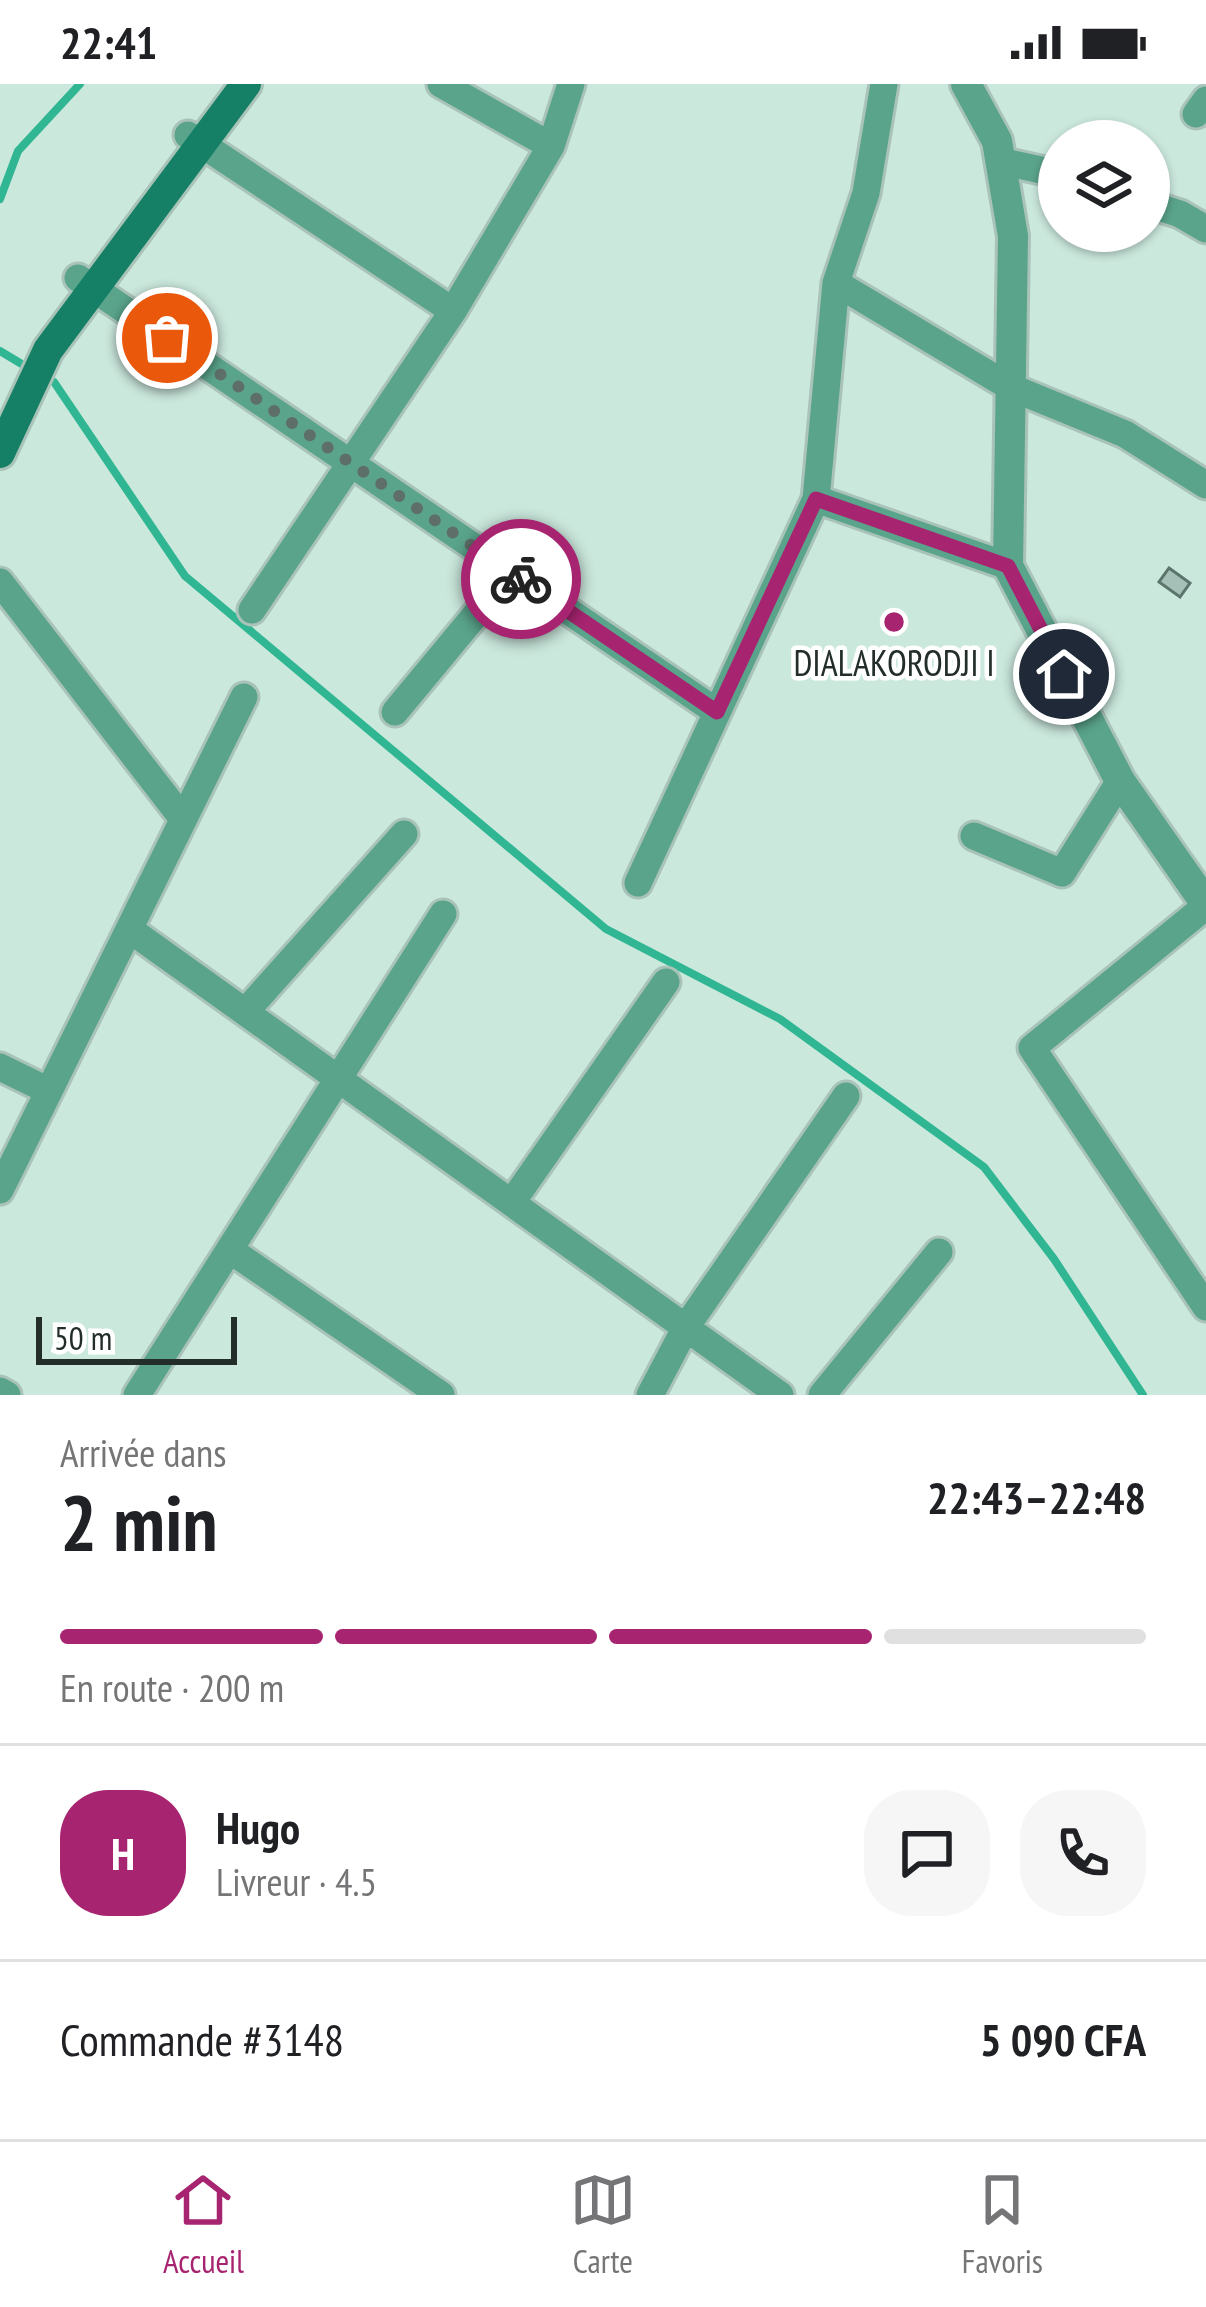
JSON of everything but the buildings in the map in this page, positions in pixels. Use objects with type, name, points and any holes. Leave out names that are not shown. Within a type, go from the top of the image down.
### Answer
[{"type":"main road","points":[[0,453],[9,402],[41,345],[231,84]]},
{"type":"main road","points":[[194,139],[246,84]]},
{"type":"street","points":[[441,84],[551,146]]},
{"type":"street","points":[[253,610],[453,311],[551,146],[572,84]]},
{"type":"street","points":[[638,883],[816,499],[836,283],[866,193],[884,84]]},
{"type":"street","points":[[966,84],[997,141],[1013,236],[1008,566],[1120,781],[1206,905],[1032,1048],[1206,1307]]},
{"type":"street","points":[[194,139],[453,311]]},
{"type":"street","points":[[1000,160],[1038,169]]},
{"type":"street","points":[[1170,211],[1206,229]]},
{"type":"street","points":[[85,283],[717,712]]},
{"type":"street","points":[[836,283],[1010,387],[1125,434],[1206,485]]},
{"type":"street","points":[[816,499],[1008,566]]},
{"type":"street","points":[[395,712],[511,572]]},
{"type":"street","points":[[0,582],[184,819]]},
{"type":"street","points":[[0,1190],[244,697]]},
{"type":"street","points":[[974,836],[1062,873],[1120,781]]},
{"type":"street","points":[[247,1011],[404,834]]},
{"type":"street","points":[[137,1395],[443,914]]},
{"type":"street","points":[[129,929],[780,1395]]},
{"type":"street","points":[[512,1202],[666,982]]},
{"type":"street","points":[[0,1067],[49,1091]]},
{"type":"street","points":[[650,1395],[686,1327],[846,1096]]},
{"type":"street","points":[[230,1250],[431,1392]]},
{"type":"street","points":[[822,1395],[939,1252]]},
{"type":"waterway","points":[[0,199],[18,151],[80,84]]},
{"type":"waterway","points":[[0,351],[30,369]]},
{"type":"waterway","points":[[43,376],[54,382],[185,576],[606,929],[780,1019],[984,1167],[1054,1259],[1143,1395]]},
{"type":"way so far","points":[[167,338],[521,579]]},
{"type":"place","name":"DIALAKORODJI I","points":[[894,622]]},
{"type":"route","points":[[521,579],[717,712],[816,499],[1008,566],[1064,674]]}]
